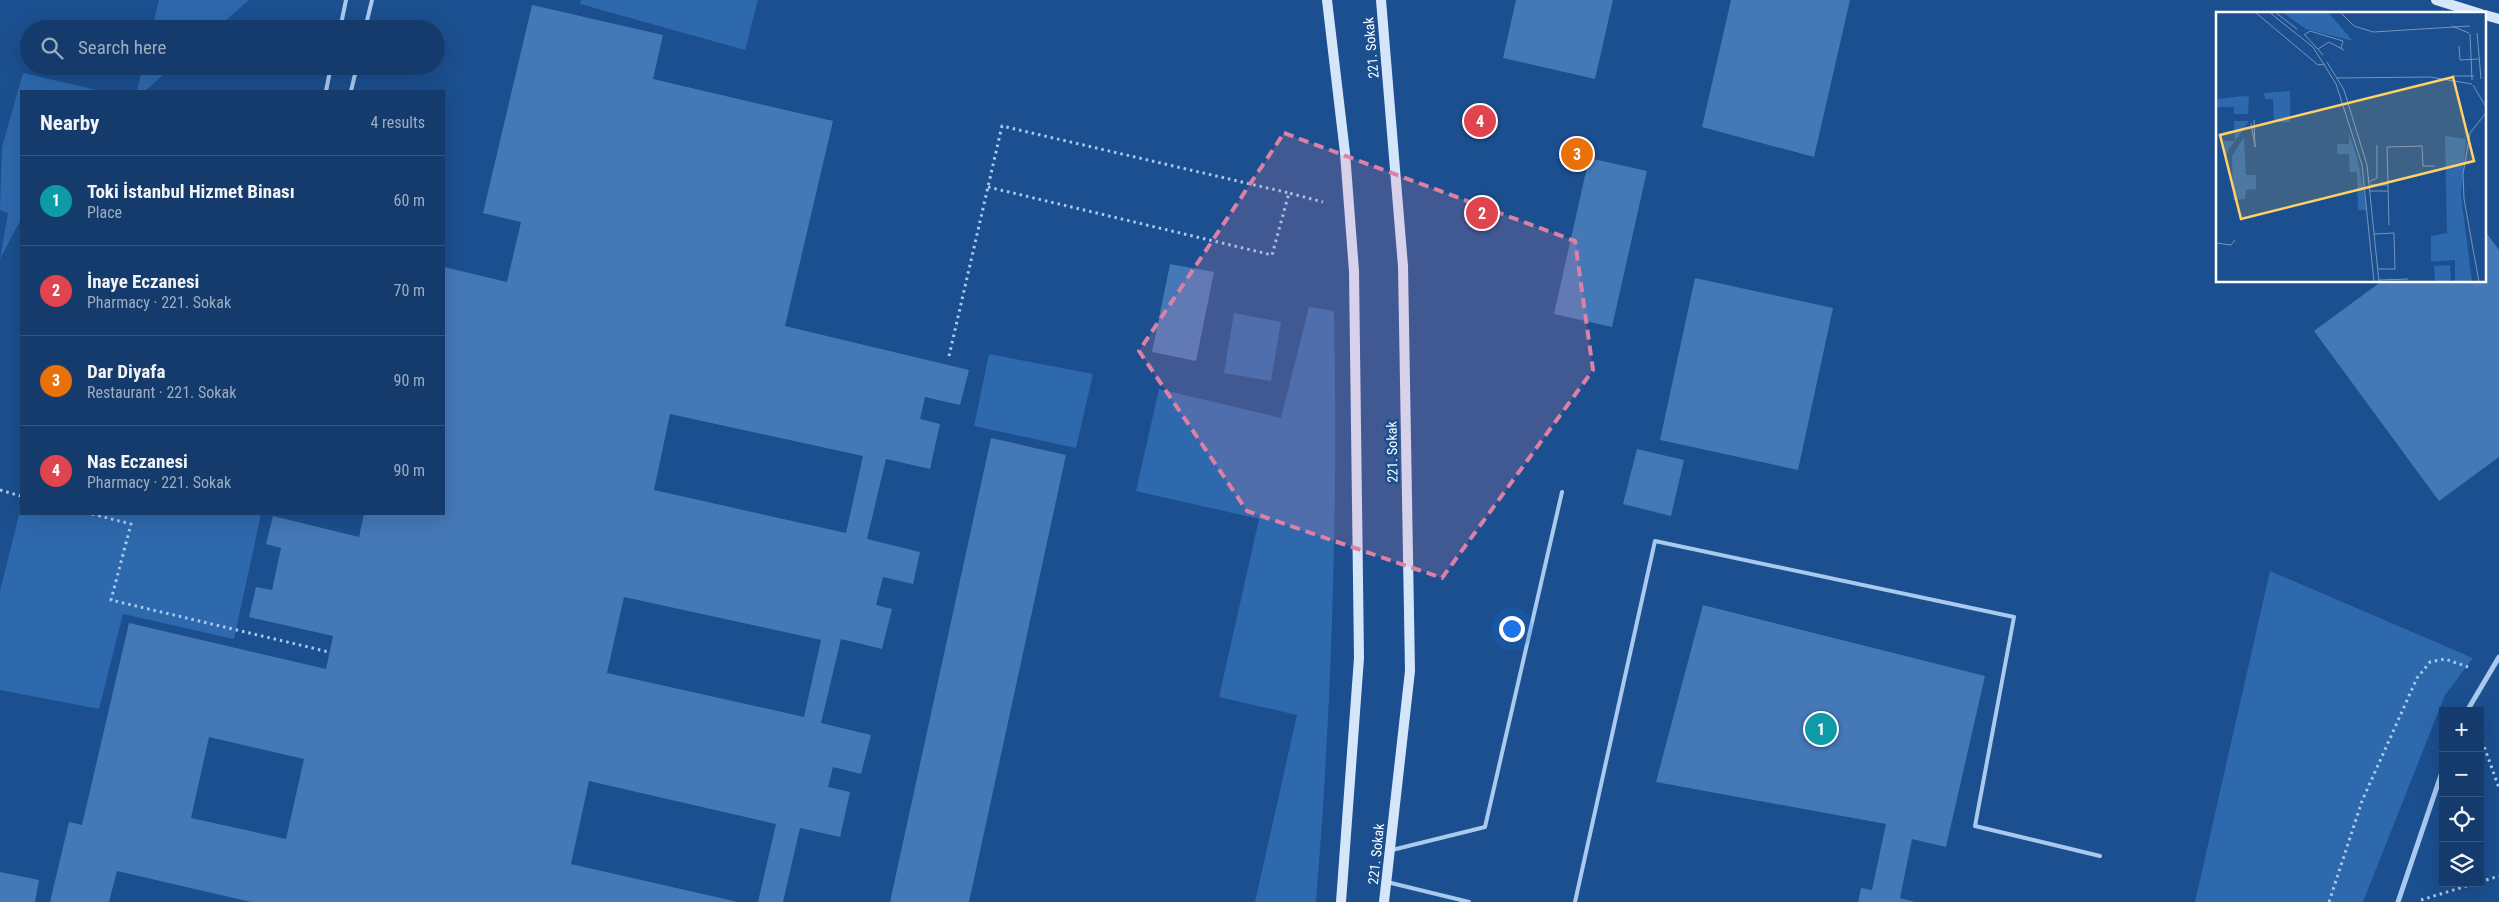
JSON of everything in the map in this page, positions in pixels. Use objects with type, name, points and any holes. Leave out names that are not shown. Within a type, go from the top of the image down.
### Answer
[{"type":"street","points":[[1327,0],[1354,271],[1359,658],[1341,902]]},
{"type":"street","name":"221. Sokak","points":[[1381,0],[1403,266],[1410,671],[1384,902]]},
{"type":"street","points":[[2436,0],[2475,12]]},
{"type":"street","points":[[2486,15],[2499,20]]},
{"type":"street","points":[[2469,707],[2499,657]]},
{"type":"street","points":[[2398,902],[2439,782]]},
{"type":"lane","points":[[342,20],[346,0]]},
{"type":"lane","points":[[367,20],[372,0]]},
{"type":"lane","points":[[326,90],[329,75]]},
{"type":"lane","points":[[351,90],[355,75]]},
{"type":"lane","points":[[1390,850],[1485,826],[1562,492]]},
{"type":"lane","points":[[1574,902],[1655,541],[2014,617],[1975,826],[2100,856]]},
{"type":"lane","points":[[1387,882],[1469,902]]},
{"type":"path","points":[[949,356],[1002,126],[1349,208]]},
{"type":"path","points":[[988,187],[1272,255],[1289,193]]},
{"type":"path","points":[[0,490],[20,496]]},
{"type":"path","points":[[96,515],[132,524],[111,600],[329,652]]},
{"type":"path","points":[[2329,902],[2362,801],[2417,678],[2430,662],[2445,659],[2462,663],[2485,678]]},
{"type":"path","points":[[2484,746],[2499,788]]},
{"type":"path","points":[[2484,881],[2499,876]]},
{"type":"path","points":[[2414,902],[2463,887]]},
{"type":"highlighted area","points":[[1284,133],[1575,241],[1593,370],[1442,578],[1247,511],[1139,351]]},
{"type":"shaded area","points":[[159,0],[249,0],[226,20],[154,20]]},
{"type":"shaded area","points":[[581,0],[758,0],[745,50],[580,4]]},
{"type":"shaded area","points":[[22,75],[32,75],[97,90],[20,90],[20,221],[0,259],[8,213],[0,210],[2,147]]},
{"type":"shaded area","points":[[141,75],[163,75],[146,90],[137,90]]},
{"type":"shaded area","points":[[1309,307],[1334,311],[1335,385],[1334,533],[1330,680],[1316,902],[1255,902],[1297,715],[1219,697],[1259,519],[1136,491],[1159,389],[1281,418]]},
{"type":"shaded area","points":[[1234,313],[1281,322],[1271,381],[1224,373]]},
{"type":"shaded area","points":[[989,354],[1093,374],[1076,448],[974,426]]},
{"type":"shaded area","points":[[20,511],[20,515],[261,515],[234,639],[123,614],[99,709],[0,690],[0,591]]},
{"type":"shaded area","points":[[2270,571],[2473,658],[2445,695],[2439,707],[2363,902],[2195,902]]},
{"type":"building","points":[[1516,0],[1613,0],[1595,79],[1503,58]]},
{"type":"building","points":[[1731,0],[1850,0],[1814,157],[1702,127]]},
{"type":"building","points":[[532,5],[663,35],[653,79],[833,121],[785,326],[969,370],[960,405],[925,397],[920,419],[940,424],[930,469],[886,459],[867,539],[920,552],[913,584],[883,577],[876,605],[892,609],[882,649],[841,639],[821,723],[871,735],[861,774],[833,767],[828,787],[850,792],[840,837],[800,828],[783,902],[758,902],[776,824],[589,781],[571,864],[738,902],[251,902],[117,871],[109,902],[50,902],[69,822],[82,825],[129,623],[326,669],[333,636],[249,617],[256,587],[272,590],[281,548],[266,544],[273,516],[359,537],[364,515],[445,515],[445,267],[507,282],[521,222],[483,213]],"holes":[[[670,414],[863,456],[846,533],[654,490]],[[624,597],[821,640],[804,717],[607,673]],[[209,737],[304,759],[286,839],[191,818]]]},
{"type":"building","points":[[1589,158],[1647,171],[1612,327],[1554,314]]},
{"type":"building","points":[[2486,232],[2499,250],[2499,457],[2439,501],[2314,331],[2381,282],[2486,282]]},
{"type":"building","points":[[1170,264],[1214,272],[1196,361],[1152,352]]},
{"type":"building","points":[[1695,278],[1833,308],[1798,470],[1660,440]]},
{"type":"building","points":[[991,438],[1066,455],[969,902],[890,902]]},
{"type":"building","points":[[1637,449],[1684,460],[1671,516],[1623,504]]},
{"type":"building","points":[[1703,605],[1985,676],[1946,847],[1912,839],[1900,898],[1915,902],[1858,902],[1861,888],[1872,890],[1886,824],[1656,782]]},
{"type":"building","points":[[0,872],[39,880],[35,902],[0,902]]},
{"type":"place","name":"Nas Eczanesi","points":[[1480,121]]},
{"type":"place","name":"Dar Diyafa","points":[[1577,154]]},
{"type":"place","name":"İnaye Eczanesi","points":[[1482,213]]},
{"type":"place","name":"Toki İstanbul Hizmet Binası","points":[[1821,729]]}]
